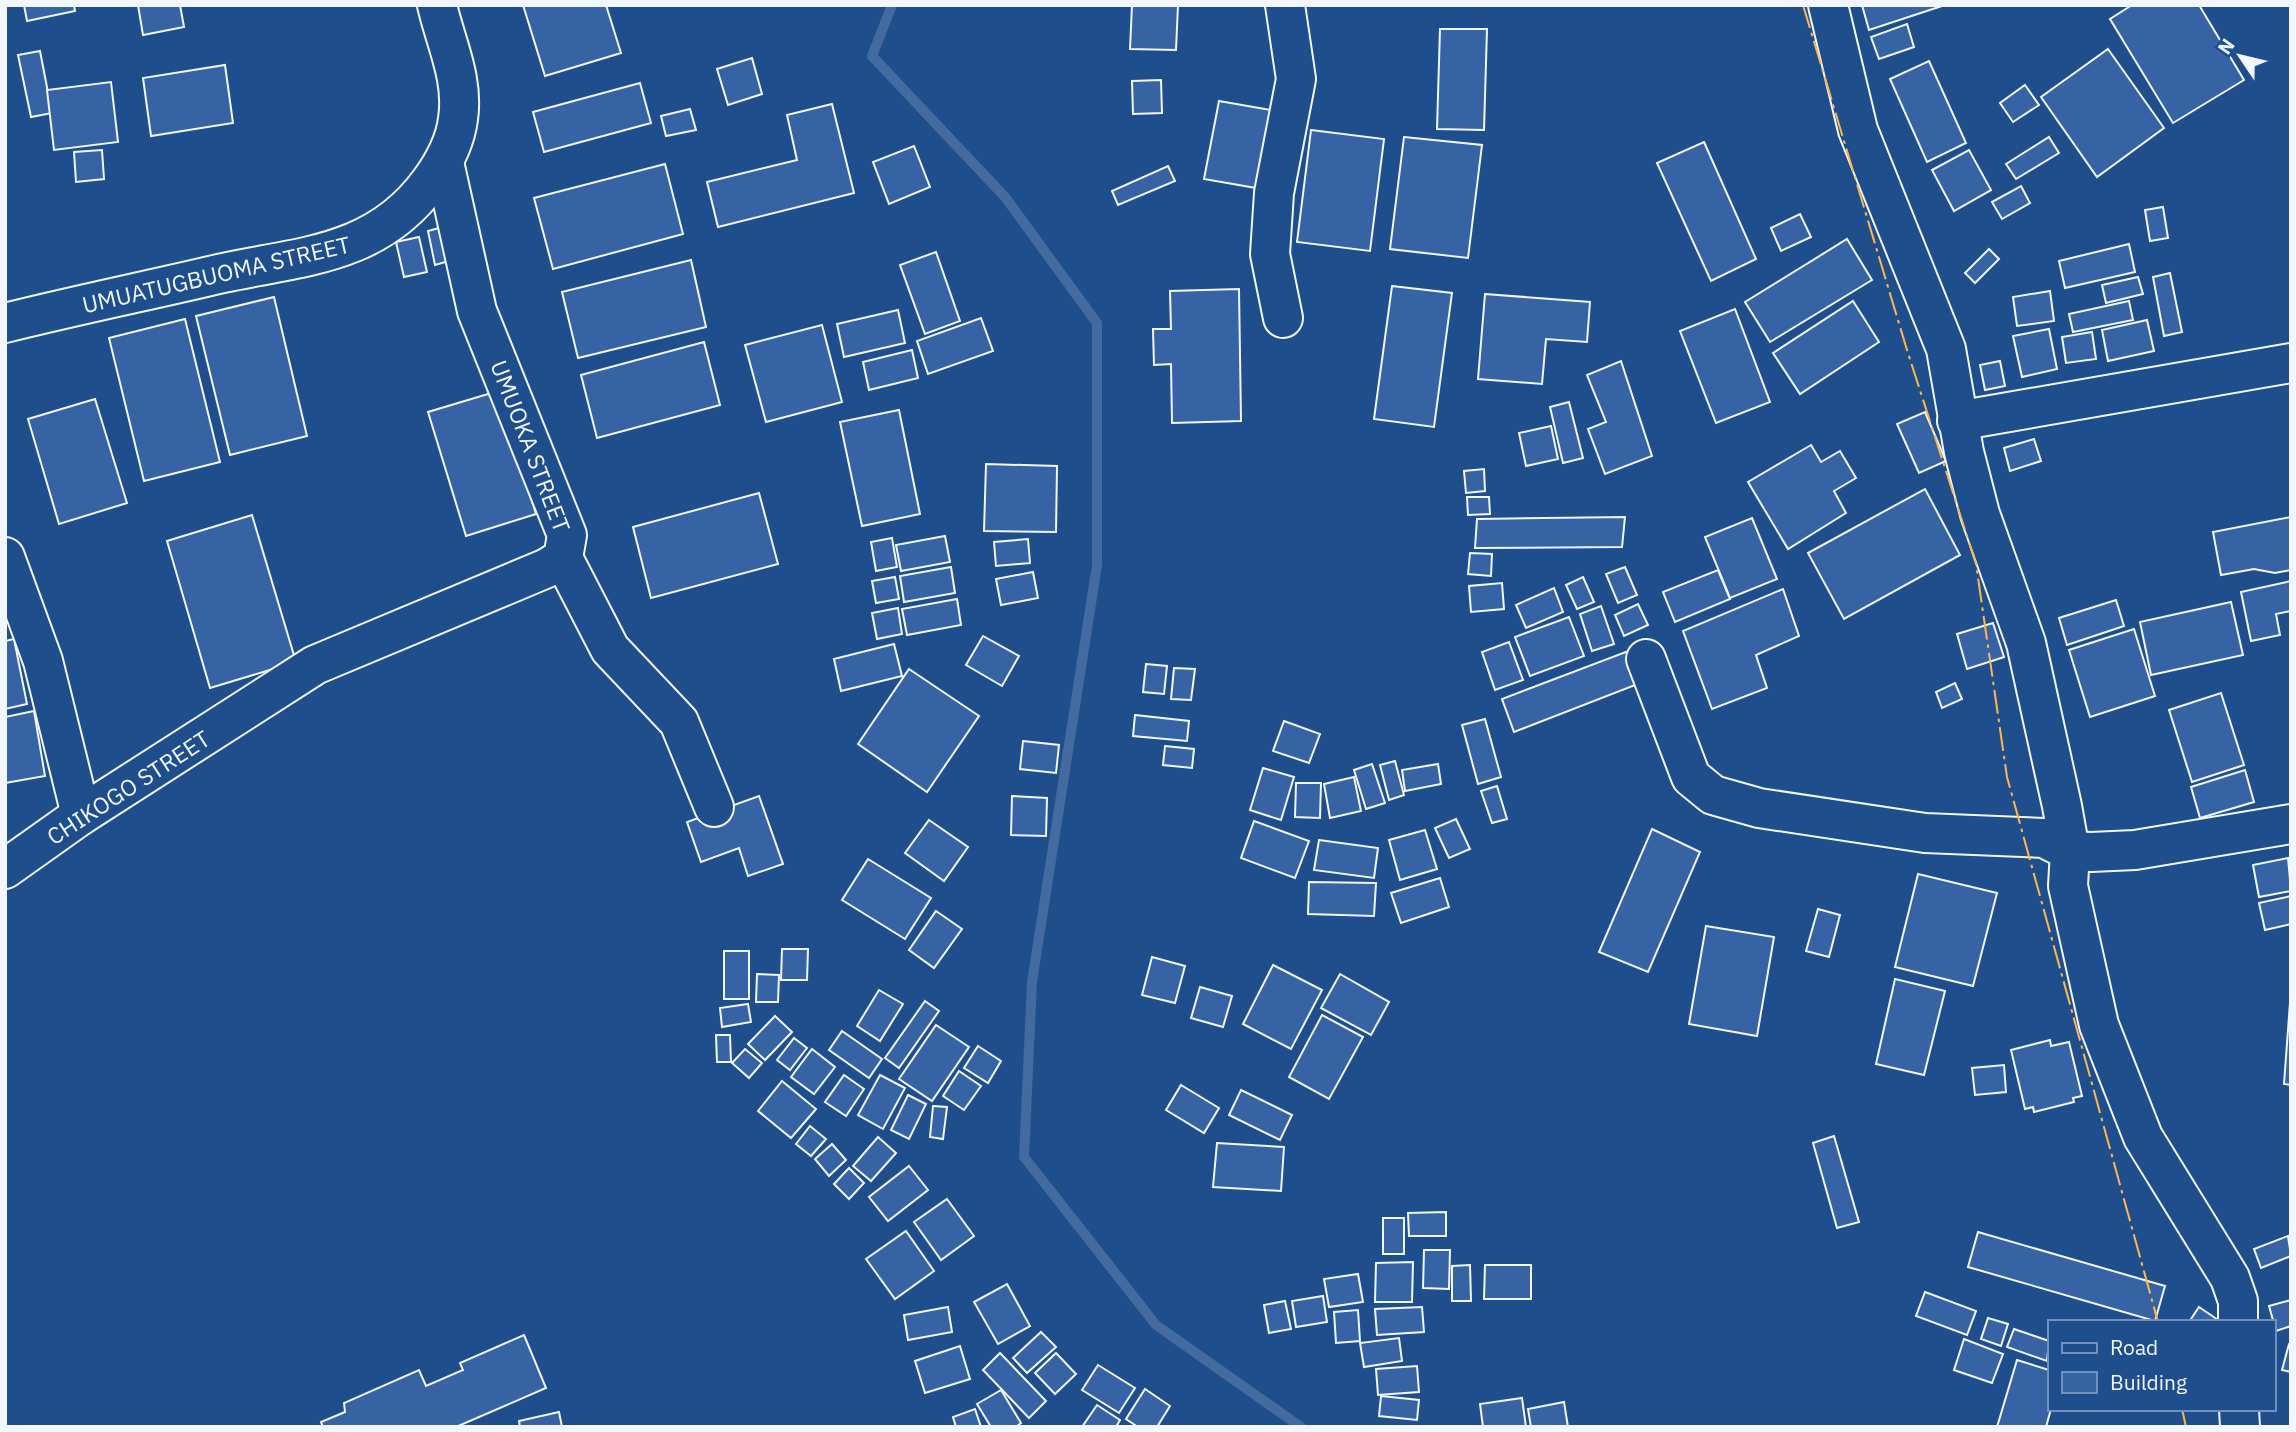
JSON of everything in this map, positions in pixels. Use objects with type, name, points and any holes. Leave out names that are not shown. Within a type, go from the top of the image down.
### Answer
[{"type":"street","name":"UMUATUGBUOMA STREET","points":[[5,323],[342,248],[374,234],[408,207],[444,162],[458,121],[460,99],[457,75],[437,5]]},
{"type":"street","points":[[1283,318],[1270,254],[1274,193],[1296,79],[1285,5]]},
{"type":"street","points":[[1828,5],[1858,130],[1946,349],[1957,421],[1980,514],[2026,643],[2070,851],[2068,886],[2099,1025],[2143,1136],[2230,1278],[2238,1301],[2238,1320]]},
{"type":"street","name":"UMUOKA STREET","points":[[252,708],[314,665],[547,568],[563,558],[567,535],[471,291],[462,233],[444,162]]},
{"type":"street","points":[[1957,421],[2291,363]]},
{"type":"street","points":[[5,556],[43,661],[80,815]]},
{"type":"street","points":[[563,558],[610,649],[679,722],[714,807]]},
{"type":"street","points":[[1646,659],[1691,777],[1713,795],[1759,808],[1925,833],[2044,838],[2070,851],[2135,850],[2291,824]]},
{"type":"street","name":"CHIKOGO STREET","points":[[5,869],[80,815],[252,708]]},
{"type":"building","points":[[24,5],[74,5],[75,11],[27,21]]},
{"type":"building","points":[[138,5],[180,5],[184,27],[143,35]]},
{"type":"building","points":[[523,5],[606,5],[621,53],[545,76]]},
{"type":"building","points":[[1132,5],[1178,5],[1176,50],[1130,49]]},
{"type":"building","points":[[1862,5],[1945,5],[1869,30]]},
{"type":"building","points":[[2132,5],[2199,5],[2244,80],[2173,123],[2110,19]]},
{"type":"building","points":[[1907,24],[1914,47],[1879,59],[1871,37]]},
{"type":"building","points":[[1440,29],[1487,29],[1484,130],[1437,129]]},
{"type":"building","points":[[2108,49],[2164,128],[2097,177],[2041,97]]},
{"type":"building","points":[[40,51],[52,113],[31,117],[18,55]]},
{"type":"building","points":[[752,58],[762,94],[728,105],[717,69]]},
{"type":"building","points":[[1929,61],[1966,143],[1927,162],[1890,79]]},
{"type":"building","points":[[225,65],[233,123],[151,136],[143,78]]},
{"type":"building","points":[[1161,80],[1162,113],[1133,114],[1132,81]]},
{"type":"building","points":[[111,82],[118,142],[54,150],[47,90]]},
{"type":"building","points":[[640,83],[651,123],[544,152],[533,112]]},
{"type":"building","points":[[2025,85],[2039,105],[2013,122],[2000,103]]},
{"type":"building","points":[[1219,101],[1271,110],[1256,188],[1204,179]]},
{"type":"building","points":[[832,104],[854,193],[718,227],[707,182],[797,160],[787,115]]},
{"type":"building","points":[[690,109],[696,130],[666,136],[661,116]]},
{"type":"building","points":[[1311,130],[1384,139],[1370,251],[1297,242]]},
{"type":"building","points":[[1404,137],[1482,145],[1468,258],[1390,249]]},
{"type":"building","points":[[2049,137],[2059,153],[2016,179],[2006,164]]},
{"type":"building","points":[[1704,142],[1756,259],[1711,281],[1657,163]]},
{"type":"building","points":[[914,146],[930,187],[889,204],[873,162]]},
{"type":"building","points":[[102,150],[104,179],[76,182],[74,152]]},
{"type":"building","points":[[1969,150],[1991,190],[1954,211],[1932,170]]},
{"type":"building","points":[[665,164],[683,234],[553,269],[534,198]]},
{"type":"building","points":[[1168,166],[1175,181],[1118,205],[1112,191]]},
{"type":"building","points":[[2021,186],[2030,203],[2002,219],[1992,202]]},
{"type":"building","points":[[2163,207],[2168,238],[2150,241],[2145,210]]},
{"type":"building","points":[[1800,214],[1811,237],[1781,251],[1771,228]]},
{"type":"building","points":[[450,225],[459,258],[435,265],[428,231]]},
{"type":"building","points":[[419,237],[427,272],[404,277],[396,242]]},
{"type":"building","points":[[1847,239],[1872,280],[1770,342],[1745,302]]},
{"type":"building","points":[[2129,244],[2135,272],[2065,288],[2059,261]]},
{"type":"building","points":[[1989,249],[1999,259],[1975,283],[1965,273]]},
{"type":"building","points":[[936,252],[960,321],[925,334],[900,265]]},
{"type":"building","points":[[691,260],[706,327],[578,358],[562,292]]},
{"type":"building","points":[[2170,273],[2182,332],[2164,336],[2153,277]]},
{"type":"building","points":[[2138,277],[2143,294],[2106,303],[2102,285]]},
{"type":"building","points":[[1392,286],[1452,293],[1434,427],[1374,419]]},
{"type":"building","points":[[1239,289],[1241,421],[1172,423],[1171,364],[1154,365],[1153,329],[1171,329],[1170,291]]},
{"type":"building","points":[[2050,291],[2054,321],[2017,326],[2013,297]]},
{"type":"building","points":[[1485,294],[1590,302],[1587,342],[1546,339],[1542,384],[1478,379]]},
{"type":"building","points":[[274,297],[307,436],[230,455],[196,316]]},
{"type":"building","points":[[1853,301],[1879,342],[1800,394],[1773,353]]},
{"type":"building","points":[[2129,301],[2133,320],[2073,332],[2069,314]]},
{"type":"building","points":[[1735,309],[1770,402],[1716,423],[1680,331]]},
{"type":"building","points":[[898,310],[905,343],[844,357],[837,324]]},
{"type":"building","points":[[981,318],[993,351],[928,374],[917,341]]},
{"type":"building","points":[[185,319],[220,462],[144,481],[109,338]]},
{"type":"building","points":[[2147,320],[2154,351],[2108,361],[2102,330]]},
{"type":"building","points":[[822,325],[842,402],[766,422],[745,345]]},
{"type":"building","points":[[2049,329],[2057,369],[2022,377],[2013,336]]},
{"type":"building","points":[[2092,332],[2096,359],[2066,363],[2062,337]]},
{"type":"building","points":[[704,342],[720,405],[597,438],[581,375]]},
{"type":"building","points":[[912,350],[918,378],[869,390],[863,362]]},
{"type":"building","points":[[1621,361],[1652,456],[1605,474],[1588,429],[1606,422],[1587,375]]},
{"type":"building","points":[[2000,361],[2005,386],[1985,390],[1980,365]]},
{"type":"building","points":[[498,391],[536,514],[466,536],[428,412]]},
{"type":"building","points":[[95,399],[127,503],[59,524],[28,419]]},
{"type":"building","points":[[1569,402],[1583,458],[1563,463],[1550,407]]},
{"type":"building","points":[[899,410],[920,514],[862,526],[840,422]]},
{"type":"building","points":[[1925,412],[1946,461],[1919,473],[1897,424]]},
{"type":"building","points":[[1551,426],[1558,459],[1526,466],[1519,433]]},
{"type":"building","points":[[2034,439],[2041,461],[2010,471],[2004,448]]},
{"type":"building","points":[[1811,445],[1821,462],[1840,451],[1856,478],[1834,491],[1846,513],[1788,549],[1748,482]]},
{"type":"building","points":[[986,464],[1057,466],[1056,532],[984,531]]},
{"type":"building","points":[[1484,469],[1485,491],[1466,493],[1464,471]]},
{"type":"building","points":[[1925,489],[1960,555],[1844,619],[1808,553]]},
{"type":"building","points":[[759,493],[778,564],[651,598],[633,527]]},
{"type":"building","points":[[1467,497],[1489,497],[1490,514],[1468,515]]},
{"type":"building","points":[[252,515],[296,662],[210,688],[167,541]]},
{"type":"building","points":[[1625,517],[1622,547],[1475,548],[1477,519]]},
{"type":"building","points":[[2291,517],[2291,570],[2275,573],[2254,569],[2221,575],[2213,532]]},
{"type":"building","points":[[1752,518],[1777,579],[1730,598],[1705,537]]},
{"type":"building","points":[[945,536],[950,562],[901,571],[896,545]]},
{"type":"building","points":[[892,538],[897,567],[876,571],[871,542]]},
{"type":"building","points":[[1028,539],[1030,563],[996,566],[994,542]]},
{"type":"building","points":[[1470,553],[1492,554],[1491,576],[1468,574]]},
{"type":"building","points":[[951,567],[955,593],[904,602],[900,576]]},
{"type":"building","points":[[1625,567],[1637,595],[1618,603],[1606,574]]},
{"type":"building","points":[[1718,570],[1730,599],[1675,622],[1663,592]]},
{"type":"building","points":[[1033,572],[1038,598],[1001,605],[996,579]]},
{"type":"building","points":[[895,577],[899,599],[876,603],[872,581]]},
{"type":"building","points":[[1583,577],[1594,602],[1577,609],[1566,585]]},
{"type":"building","points":[[2291,581],[2291,611],[2276,614],[2280,635],[2251,641],[2241,592]]},
{"type":"building","points":[[1502,583],[1504,609],[1471,612],[1469,586]]},
{"type":"building","points":[[1554,588],[1563,612],[1526,628],[1516,605]]},
{"type":"building","points":[[1783,589],[1799,636],[1756,655],[1767,688],[1712,709],[1683,631]]},
{"type":"building","points":[[957,599],[961,625],[907,635],[902,609]]},
{"type":"building","points":[[2116,600],[2124,626],[2067,645],[2059,618]]},
{"type":"building","points":[[2231,602],[2243,655],[2151,675],[2140,622]]},
{"type":"building","points":[[1638,604],[1648,625],[1624,636],[1615,615]]},
{"type":"building","points":[[1601,606],[1614,644],[1592,651],[1580,614]]},
{"type":"building","points":[[898,608],[902,634],[877,639],[872,613]]},
{"type":"building","points":[[1569,617],[1584,656],[1530,676],[1515,637]]},
{"type":"building","points":[[1993,623],[2004,657],[1967,669],[1957,634]]},
{"type":"building","points":[[2134,629],[2155,696],[2090,717],[2069,650]]},
{"type":"building","points":[[983,636],[1019,656],[1002,686],[966,665]]},
{"type":"building","points":[[14,639],[27,704],[5,709],[5,641]]},
{"type":"building","points":[[1509,642],[1523,680],[1495,690],[1482,652]]},
{"type":"building","points":[[894,644],[902,676],[841,691],[834,659]]},
{"type":"building","points":[[1631,650],[1643,682],[1514,732],[1502,699]]},
{"type":"building","points":[[1146,664],[1167,666],[1164,694],[1143,692]]},
{"type":"building","points":[[1174,668],[1195,669],[1191,700],[1171,699]]},
{"type":"building","points":[[909,669],[979,716],[927,792],[858,744]]},
{"type":"building","points":[[1955,683],[1962,699],[1942,708],[1936,692]]},
{"type":"building","points":[[2221,693],[2244,765],[2192,782],[2169,710]]},
{"type":"building","points":[[34,711],[45,776],[5,783],[5,717]]},
{"type":"building","points":[[1135,715],[1189,721],[1187,741],[1133,736]]},
{"type":"building","points":[[1485,719],[1501,777],[1478,784],[1462,725]]},
{"type":"building","points":[[1284,721],[1320,734],[1309,763],[1273,751]]},
{"type":"building","points":[[1023,741],[1059,745],[1056,773],[1020,769]]},
{"type":"building","points":[[1165,746],[1194,749],[1192,768],[1163,765]]},
{"type":"building","points":[[1395,761],[1404,795],[1389,800],[1380,765]]},
{"type":"building","points":[[1372,764],[1385,803],[1366,809],[1354,770]]},
{"type":"building","points":[[1438,764],[1441,784],[1405,791],[1402,770]]},
{"type":"building","points":[[1263,768],[1294,777],[1281,820],[1250,810]]},
{"type":"building","points":[[2245,770],[2254,802],[2200,818],[2191,787]]},
{"type":"building","points":[[1354,777],[1361,811],[1330,818],[1324,784]]},
{"type":"building","points":[[1296,783],[1321,783],[1320,818],[1295,817]]},
{"type":"building","points":[[1497,786],[1507,819],[1492,823],[1481,791]]},
{"type":"building","points":[[759,796],[783,864],[748,876],[739,848],[701,862],[687,822]]},
{"type":"building","points":[[1012,796],[1047,798],[1046,836],[1011,835]]},
{"type":"building","points":[[1456,819],[1470,849],[1449,858],[1435,828]]},
{"type":"building","points":[[929,820],[968,847],[944,881],[905,853]]},
{"type":"building","points":[[1254,821],[1309,841],[1295,878],[1241,858]]},
{"type":"building","points":[[1652,829],[1700,852],[1648,972],[1599,952]]},
{"type":"building","points":[[1425,830],[1437,869],[1400,880],[1389,840]]},
{"type":"building","points":[[1319,840],[1378,848],[1374,878],[1314,870]]},
{"type":"building","points":[[2288,858],[2291,891],[2259,897],[2253,865]]},
{"type":"building","points":[[868,859],[931,898],[905,939],[842,900]]},
{"type":"building","points":[[1918,874],[1997,893],[1973,986],[1895,967]]},
{"type":"building","points":[[1440,878],[1449,907],[1401,923],[1391,893]]},
{"type":"building","points":[[1309,882],[1376,883],[1374,916],[1308,914]]},
{"type":"building","points":[[2291,896],[2291,924],[2265,930],[2259,903]]},
{"type":"building","points":[[1818,909],[1840,915],[1829,957],[1806,951]]},
{"type":"building","points":[[936,911],[962,929],[934,968],[909,950]]},
{"type":"building","points":[[1706,926],[1774,937],[1757,1036],[1689,1024]]},
{"type":"building","points":[[782,949],[808,949],[807,980],[781,980]]},
{"type":"building","points":[[724,951],[749,951],[749,999],[724,999]]},
{"type":"building","points":[[1152,957],[1185,966],[1175,1003],[1142,995]]},
{"type":"building","points":[[1273,965],[1322,990],[1291,1049],[1243,1024]]},
{"type":"building","points":[[757,974],[779,975],[778,1002],[756,1002]]},
{"type":"building","points":[[1340,974],[1389,1002],[1371,1035],[1321,1008]]},
{"type":"building","points":[[1895,979],[1945,991],[1924,1075],[1876,1064]]},
{"type":"building","points":[[1200,987],[1232,996],[1223,1027],[1191,1018]]},
{"type":"building","points":[[2291,989],[2291,1085],[2284,1084]]},
{"type":"building","points":[[879,990],[903,1004],[880,1041],[857,1026]]},
{"type":"building","points":[[925,1001],[939,1011],[899,1068],[885,1058]]},
{"type":"building","points":[[748,1004],[751,1022],[722,1027],[720,1008]]},
{"type":"building","points":[[1322,1015],[1363,1037],[1329,1099],[1289,1077]]},
{"type":"building","points":[[775,1016],[792,1032],[765,1060],[748,1044]]},
{"type":"building","points":[[936,1025],[969,1047],[932,1101],[899,1079]]},
{"type":"building","points":[[842,1031],[882,1059],[869,1078],[829,1050]]},
{"type":"building","points":[[716,1035],[730,1035],[731,1062],[717,1062]]},
{"type":"building","points":[[794,1038],[807,1048],[790,1070],[777,1060]]},
{"type":"building","points":[[2050,1040],[2051,1046],[2069,1042],[2082,1096],[2073,1098],[2074,1102],[2034,1112],[2033,1107],[2025,1109],[2011,1050]]},
{"type":"building","points":[[978,1046],[1001,1061],[988,1083],[964,1068]]},
{"type":"building","points":[[745,1049],[762,1063],[749,1078],[732,1063]]},
{"type":"building","points":[[812,1049],[835,1067],[814,1094],[791,1077]]},
{"type":"building","points":[[2004,1065],[2006,1092],[1975,1095],[1972,1068]]},
{"type":"building","points":[[959,1071],[981,1086],[964,1110],[943,1096]]},
{"type":"building","points":[[844,1075],[864,1089],[846,1116],[825,1102]]},
{"type":"building","points":[[880,1075],[905,1088],[883,1129],[858,1115]]},
{"type":"building","points":[[782,1081],[816,1109],[791,1138],[758,1111]]},
{"type":"building","points":[[1181,1085],[1219,1108],[1204,1133],[1166,1110]]},
{"type":"building","points":[[1241,1090],[1292,1115],[1280,1140],[1229,1115]]},
{"type":"building","points":[[908,1095],[926,1104],[909,1139],[891,1130]]},
{"type":"building","points":[[933,1106],[947,1107],[943,1139],[930,1137]]},
{"type":"building","points":[[810,1126],[826,1139],[811,1156],[796,1144]]},
{"type":"building","points":[[1834,1136],[1859,1222],[1837,1228],[1813,1143]]},
{"type":"building","points":[[878,1137],[896,1153],[871,1181],[853,1166]]},
{"type":"building","points":[[1217,1143],[1284,1147],[1281,1191],[1213,1187]]},
{"type":"building","points":[[832,1144],[846,1160],[829,1176],[815,1159]]},
{"type":"building","points":[[909,1166],[928,1190],[888,1221],[869,1197]]},
{"type":"building","points":[[849,1168],[864,1183],[849,1199],[834,1184]]},
{"type":"building","points":[[947,1199],[974,1236],[941,1260],[914,1222]]},
{"type":"building","points":[[1446,1212],[1446,1236],[1409,1236],[1408,1213]]},
{"type":"building","points":[[1383,1218],[1404,1218],[1404,1254],[1383,1254]]},
{"type":"building","points":[[906,1231],[934,1271],[895,1299],[866,1259]]},
{"type":"building","points":[[1978,1232],[2165,1286],[2155,1320],[2152,1320],[1968,1267]]},
{"type":"building","points":[[2288,1236],[2291,1256],[2261,1268],[2254,1249]]},
{"type":"building","points":[[1424,1250],[1450,1250],[1449,1289],[1423,1288]]},
{"type":"building","points":[[1413,1262],[1412,1302],[1375,1302],[1376,1263]]},
{"type":"building","points":[[1470,1265],[1471,1301],[1452,1301],[1452,1266]]},
{"type":"building","points":[[1485,1265],[1531,1265],[1531,1299],[1484,1299]]},
{"type":"building","points":[[1358,1274],[1363,1302],[1329,1307],[1324,1279]]},
{"type":"building","points":[[1007,1284],[1030,1326],[998,1344],[974,1302]]},
{"type":"building","points":[[1925,1292],[1976,1311],[1967,1335],[1916,1316]]},
{"type":"building","points":[[1323,1296],[1327,1322],[1296,1327],[1292,1301]]},
{"type":"building","points":[[2291,1300],[2291,1326],[2276,1331],[2269,1306]]},
{"type":"building","points":[[1285,1301],[1291,1329],[1269,1333],[1264,1305]]},
{"type":"building","points":[[948,1307],[952,1332],[908,1340],[904,1315]]},
{"type":"building","points":[[1422,1307],[1424,1332],[1377,1335],[1375,1309]]},
{"type":"building","points":[[2199,1307],[2218,1320],[2190,1320]]},
{"type":"building","points":[[1358,1310],[1360,1341],[1336,1343],[1334,1312]]},
{"type":"building","points":[[1988,1318],[2008,1324],[2001,1346],[1981,1339]]},
{"type":"building","points":[[2014,1329],[2048,1341],[2047,1361],[2007,1347]]},
{"type":"building","points":[[1041,1332],[1056,1347],[1027,1373],[1013,1358]]},
{"type":"building","points":[[524,1335],[546,1388],[456,1427],[323,1427],[321,1422],[345,1412],[344,1403],[419,1370],[426,1386],[463,1370],[460,1363]]},
{"type":"building","points":[[1399,1338],[1402,1361],[1364,1367],[1360,1343]]},
{"type":"building","points":[[1964,1339],[2003,1354],[1992,1383],[1954,1370]]},
{"type":"building","points":[[2291,1344],[2291,1372],[2282,1370]]},
{"type":"building","points":[[960,1346],[970,1379],[925,1393],[915,1361]]},
{"type":"building","points":[[1000,1353],[1046,1401],[1029,1418],[983,1370]]},
{"type":"building","points":[[1056,1353],[1076,1374],[1055,1394],[1035,1373]]},
{"type":"building","points":[[2017,1360],[2048,1370],[2048,1411],[2050,1411],[2046,1427],[1997,1427]]},
{"type":"building","points":[[1098,1365],[1135,1388],[1119,1413],[1082,1390]]},
{"type":"building","points":[[1417,1366],[1419,1392],[1378,1395],[1376,1369]]},
{"type":"building","points":[[1145,1389],[1170,1406],[1157,1427],[1138,1427],[1126,1419]]},
{"type":"building","points":[[1001,1390],[1021,1423],[1016,1427],[991,1427],[977,1404]]},
{"type":"building","points":[[1381,1396],[1419,1400],[1417,1420],[1379,1416]]},
{"type":"building","points":[[1522,1398],[1526,1427],[1483,1427],[1480,1404]]},
{"type":"building","points":[[1564,1402],[1568,1427],[1531,1427],[1528,1409]]},
{"type":"building","points":[[1097,1405],[1120,1420],[1116,1427],[1082,1427]]},
{"type":"building","points":[[975,1409],[981,1427],[956,1427],[953,1417]]},
{"type":"building","points":[[559,1412],[562,1427],[520,1427],[519,1421]]},
{"type":"waterway","points":[[892,5],[872,56],[1005,197],[1097,323],[1097,565],[1032,982],[1024,1157],[1156,1325],[1301,1427]]},
{"type":"power","points":[[1803,5],[1907,350],[1976,564],[2007,777],[2157,1320]]},
{"type":"power","points":[[2182,1411],[2186,1427]]}]
